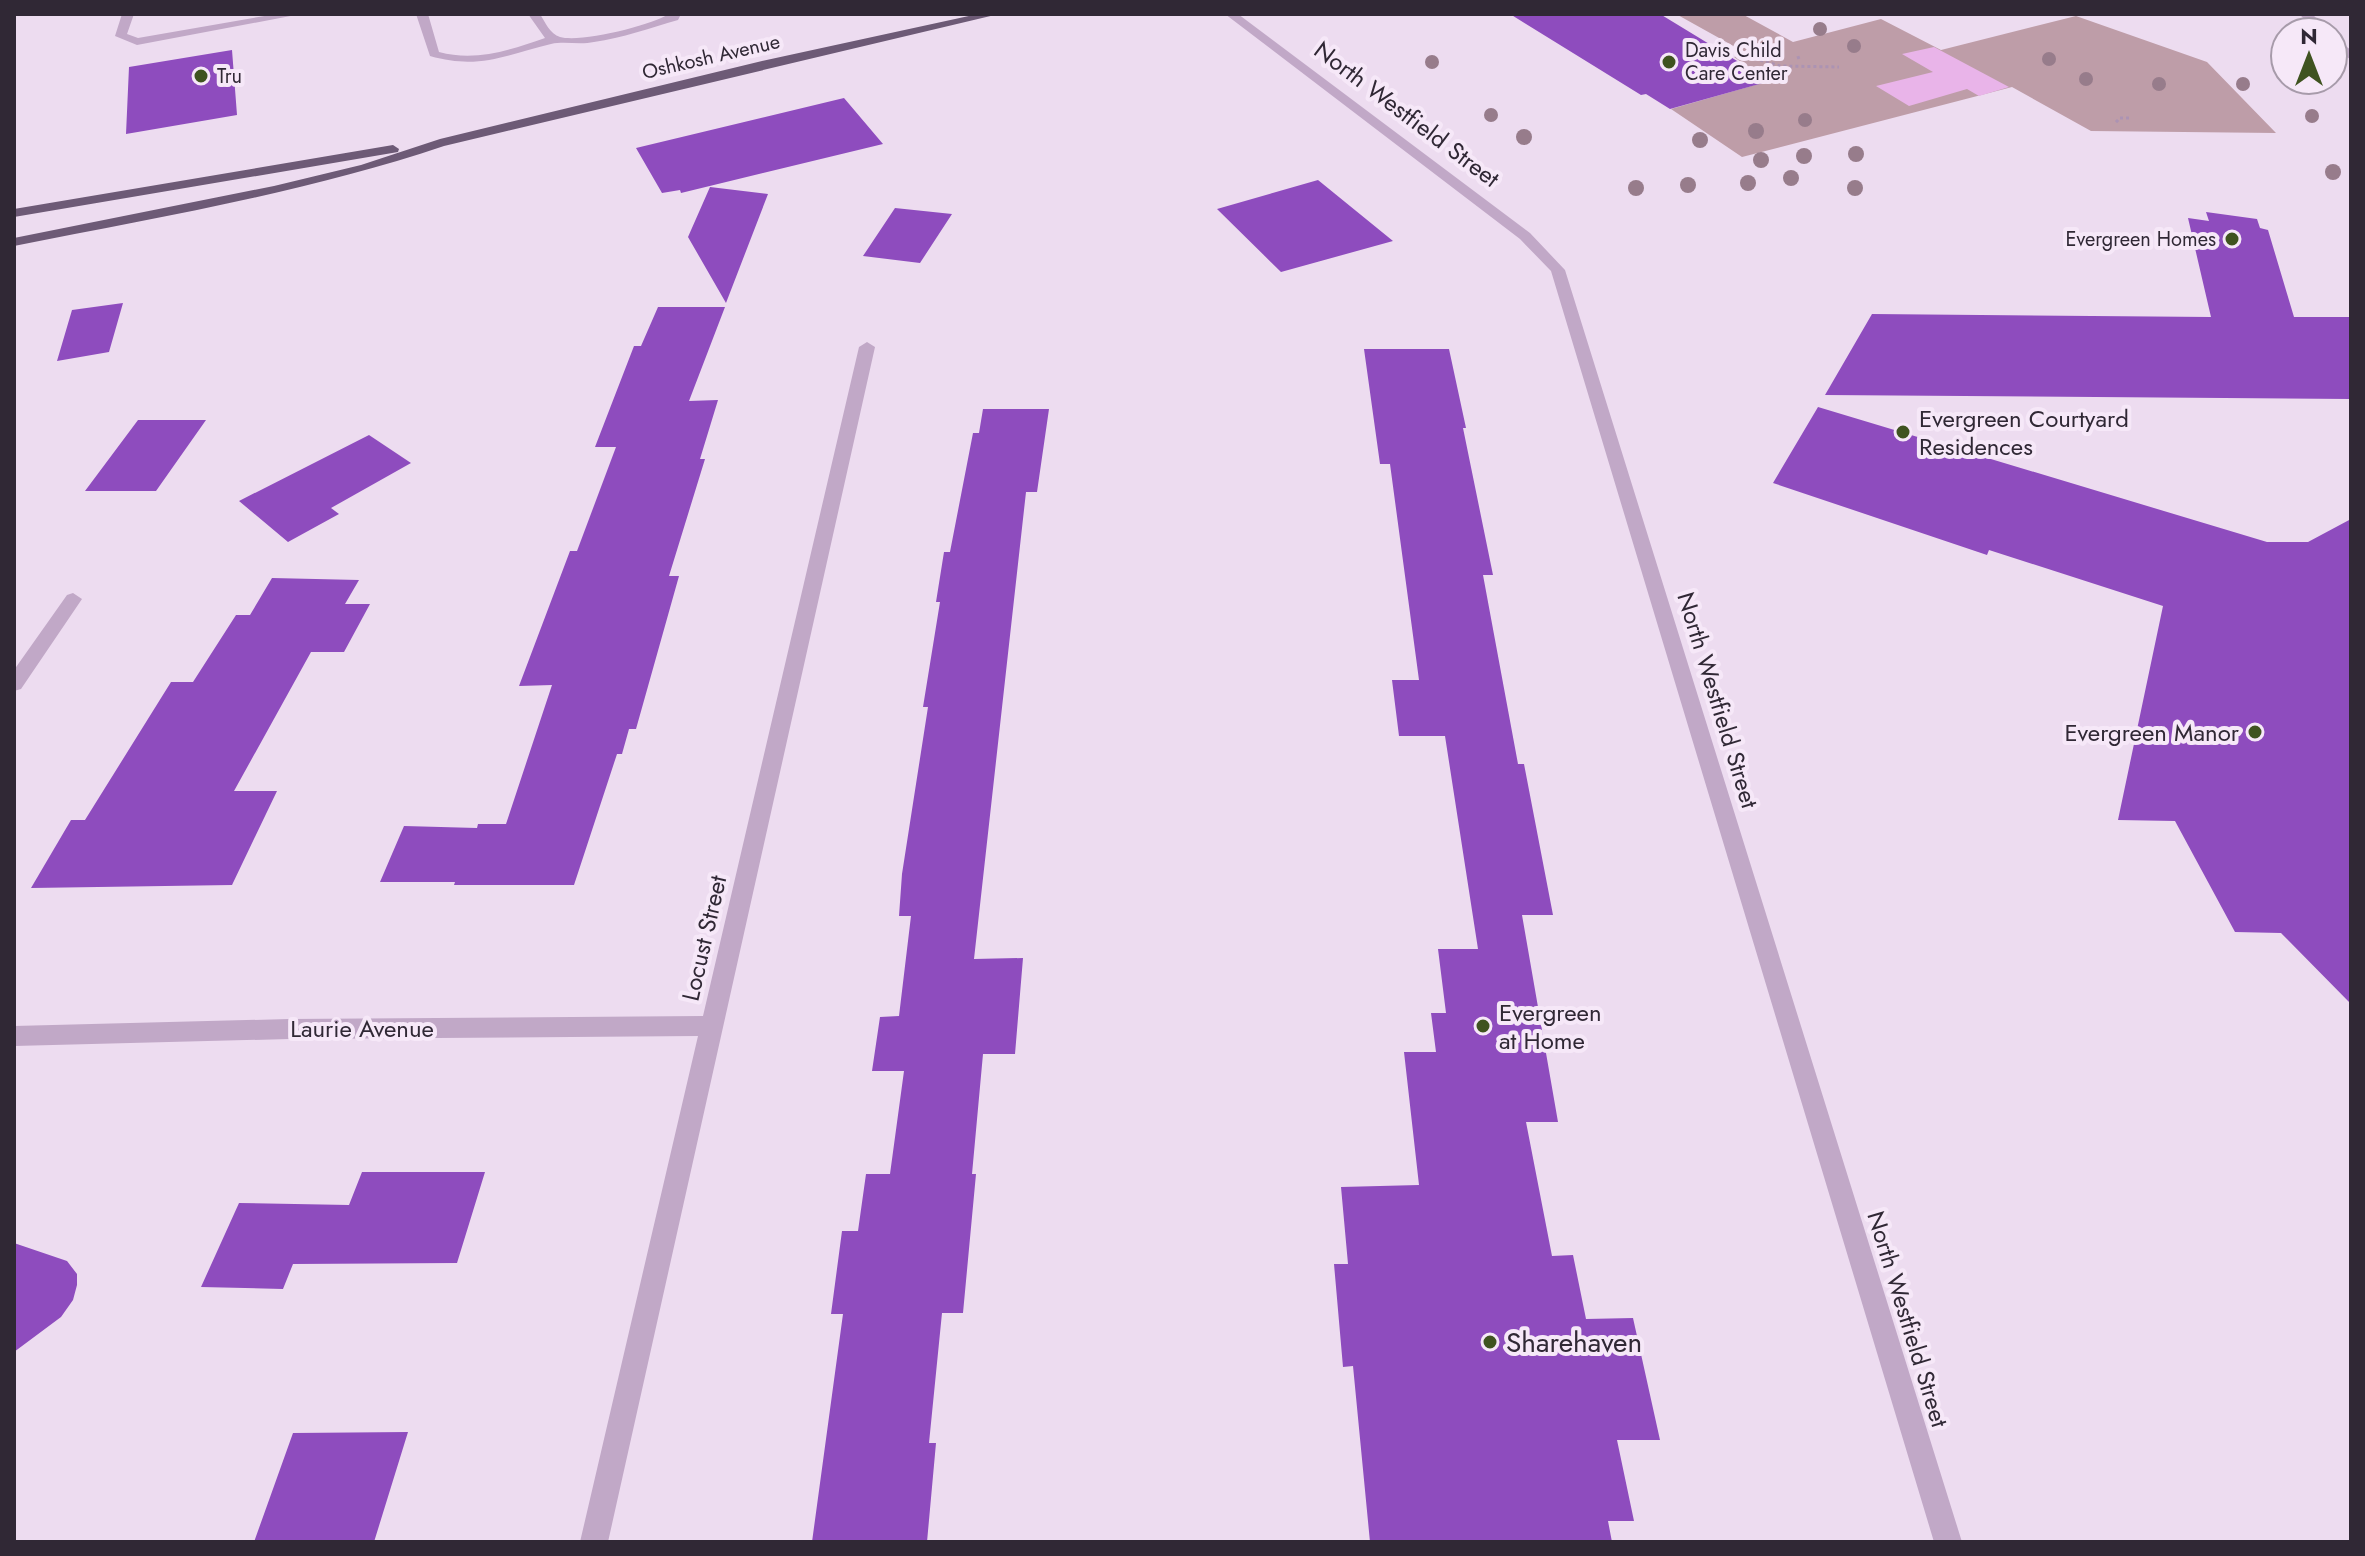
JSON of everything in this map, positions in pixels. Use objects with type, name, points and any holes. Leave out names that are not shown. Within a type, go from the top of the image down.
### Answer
[{"type":"main road","name":"Oshkosh Avenue","points":[[14,242],[274,190],[365,168],[440,143],[762,65],[993,14]]},
{"type":"main road","name":"Oshkosh Avenue","points":[[14,213],[281,166],[440,143]]},
{"type":"street","points":[[128,14],[121,36],[137,42],[295,14]]},
{"type":"street","points":[[422,14],[434,54],[455,62],[492,59],[554,39],[569,41],[610,36],[674,18],[675,14]]},
{"type":"street","name":"North Westfield Street","points":[[1231,14],[1525,236],[1558,270],[1948,1542]]},
{"type":"street","points":[[536,16],[554,39]]},
{"type":"street","name":"Locust Street","points":[[594,1542],[867,347]]},
{"type":"street","points":[[14,684],[73,599]]},
{"type":"street","name":"Laurie Avenue","points":[[14,1036],[289,1029],[711,1026]]},
{"type":"path","points":[[1743,55],[1780,66],[1839,67]]},
{"type":"path","points":[[2120,124],[2118,119],[2129,118]]},
{"type":"shaded area","points":[[1676,14],[1742,14],[1793,42],[1881,19],[1941,50],[2076,16],[2207,62],[2276,133],[2091,131],[2012,87],[1742,157],[1671,109],[1769,81],[1734,57],[1746,53]]},
{"type":"sand","points":[[1934,47],[2009,87],[1979,96],[1967,89],[1909,106],[1876,86],[1933,72],[1902,54]]},
{"type":"building","name":"Davis Child Care Center","points":[[1510,14],[1660,14],[1770,81],[1670,109],[1646,94],[1641,95]]},
{"type":"building","points":[[232,50],[237,115],[126,134],[129,67]]},
{"type":"building","points":[[844,98],[883,144],[681,193],[680,190],[662,193],[636,148]]},
{"type":"building","points":[[1318,180],[1393,241],[1281,272],[1217,209]]},
{"type":"building","points":[[710,187],[768,194],[726,303],[688,237]]},
{"type":"building","points":[[895,208],[952,214],[920,263],[863,256]]},
{"type":"building","name":"Evergreen Courtyard Residences","points":[[2206,212],[2257,219],[2260,228],[2268,230],[2294,317],[2351,317],[2351,399],[1825,395],[1872,314],[2211,317],[2188,218],[2209,221]]},
{"type":"building","points":[[123,303],[109,352],[57,361],[72,310]]},
{"type":"building","points":[[658,307],[725,307],[689,401],[718,400],[700,459],[705,459],[669,576],[679,576],[636,729],[629,729],[622,754],[617,754],[574,885],[380,882],[404,826],[477,828],[478,824],[506,824],[552,685],[519,686],[570,551],[577,551],[616,447],[595,447],[634,346],[641,346]]},
{"type":"building","points":[[1364,349],[1449,349],[1466,428],[1463,428],[1493,575],[1483,575],[1518,764],[1524,764],[1553,915],[1522,915],[1558,1122],[1526,1122],[1552,1256],[1573,1255],[1586,1319],[1633,1318],[1660,1440],[1617,1440],[1634,1521],[1608,1521],[1612,1542],[1370,1542],[1353,1366],[1343,1367],[1334,1264],[1348,1264],[1341,1187],[1419,1185],[1404,1052],[1436,1052],[1431,1013],[1446,1013],[1438,949],[1478,949],[1445,736],[1399,736],[1392,680],[1419,680],[1390,464],[1380,464]]},
{"type":"building","name":"Evergreen Manor","points":[[1818,407],[2267,542],[2308,542],[2351,519],[2351,1004],[2281,933],[2235,932],[2175,821],[2118,820],[2163,606],[1989,550],[1987,555],[1773,483]]},
{"type":"building","points":[[983,409],[1049,409],[1037,492],[1026,492],[974,959],[1023,958],[1015,1054],[983,1054],[963,1313],[942,1313],[929,1443],[936,1443],[927,1542],[812,1542],[843,1314],[831,1314],[842,1231],[858,1231],[866,1174],[890,1174],[904,1071],[872,1071],[880,1017],[899,1016],[911,916],[899,916],[902,874],[928,707],[923,707],[940,602],[936,602],[944,552],[950,552],[973,433],[979,433]]},
{"type":"building","points":[[138,420],[206,420],[156,491],[85,491]]},
{"type":"building","points":[[369,435],[411,463],[331,508],[339,514],[288,542],[239,501]]},
{"type":"building","points":[[272,578],[359,580],[345,604],[370,604],[344,652],[311,652],[234,791],[277,791],[232,885],[31,888],[71,820],[85,820],[171,682],[193,682],[236,615],[250,615]]},
{"type":"building","points":[[362,1172],[485,1172],[457,1263],[293,1264],[283,1289],[201,1287],[239,1203],[349,1205]]},
{"type":"building","points":[[14,1243],[67,1261],[77,1274],[77,1285],[73,1300],[61,1317],[14,1352]]},
{"type":"building","points":[[408,1432],[374,1542],[254,1542],[293,1433]]},
{"type":"place","name":"Davis Child Care Center","points":[[1669,62]]},
{"type":"place","name":"Tru","points":[[201,76]]},
{"type":"place","name":"Evergreen Homes","points":[[2232,239]]},
{"type":"place","name":"Evergreen Courtyard Residences","points":[[1903,432]]},
{"type":"place","name":"Evergreen Manor","points":[[2255,732]]},
{"type":"place","name":"Evergreen at Home","points":[[1483,1026]]},
{"type":"place","name":"Sharehaven","points":[[1490,1342]]}]
